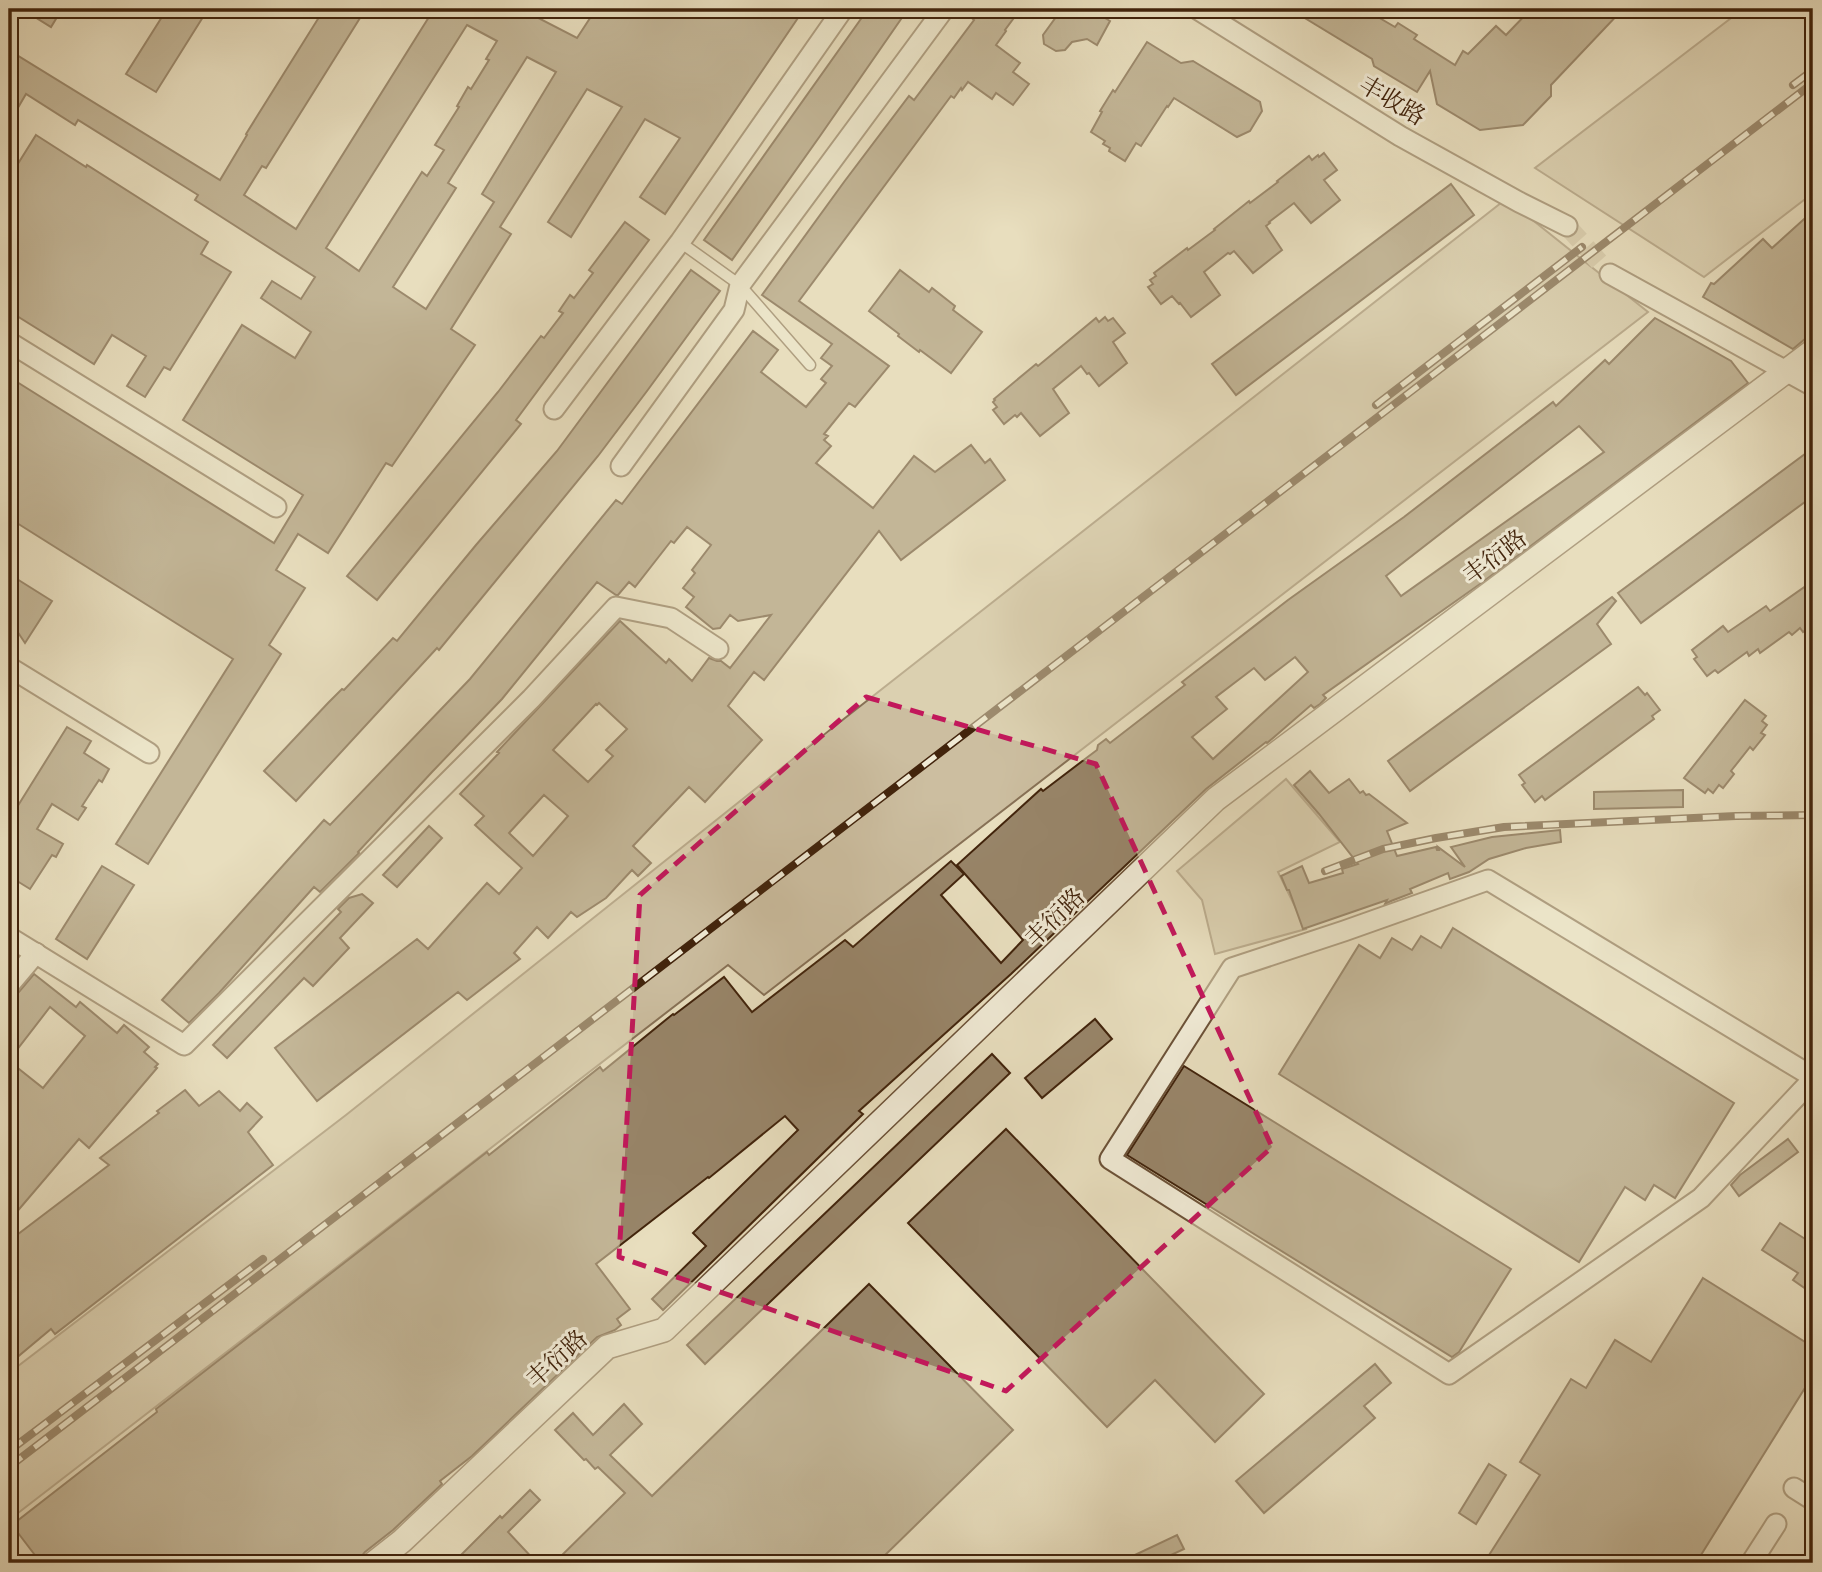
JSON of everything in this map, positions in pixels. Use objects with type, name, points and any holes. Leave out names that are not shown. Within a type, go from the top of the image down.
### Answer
[{"type":"street","points":[[554,409],[680,242],[843,9]]},
{"type":"street","points":[[621,466],[734,310],[740,285],[944,9]]},
{"type":"street","name":"丰收路","points":[[1197,9],[1400,136],[1567,226]]},
{"type":"street","points":[[1610,274],[1813,386]]},
{"type":"street","points":[[9,342],[276,507]]},
{"type":"street","name":"丰衍路","points":[[374,1563],[402,1541],[607,1347],[664,1330],[1216,799],[1813,351]]},
{"type":"street","points":[[9,937],[184,1045],[521,709],[616,607],[671,618],[718,649]]},
{"type":"street","points":[[9,667],[149,754]]},
{"type":"street","points":[[1488,880],[1813,1078],[1701,1198],[1449,1374],[1110,1159],[1232,968],[1488,880]]},
{"type":"street","points":[[9,985],[36,953]]},
{"type":"street","points":[[1794,1488],[1813,1500]]},
{"type":"street","points":[[1751,1563],[1776,1524]]},
{"type":"lane","points":[[680,242],[740,285],[810,365]]},
{"type":"highlighted area","points":[[866,697],[1096,764],[1272,1147],[1006,1391],[619,1257],[640,895]]},
{"type":"shaded area","points":[[1743,9],[1813,9],[1813,193],[1704,277],[1535,168]]},
{"type":"shaded area","points":[[1506,199],[1648,312],[764,995],[728,965],[9,1520],[9,1373],[346,1115],[803,751]]},
{"type":"shaded area","points":[[1286,779],[1340,842],[1278,872],[1306,929],[1215,954],[1202,900],[1177,871]]},
{"type":"building","points":[[22,9],[62,9],[51,27]]},
{"type":"building","points":[[167,9],[208,9],[156,92],[126,74]]},
{"type":"building","points":[[326,9],[360,9],[356,15],[360,18],[266,168],[262,166],[244,195],[296,229],[434,9],[521,9],[577,38],[596,9],[747,9],[761,18],[767,9],[804,9],[665,214],[640,197],[680,138],[645,119],[571,237],[548,222],[622,107],[587,89],[500,227],[511,234],[451,329],[475,345],[392,466],[386,463],[328,553],[298,534],[276,570],[305,588],[269,645],[281,654],[148,864],[116,844],[233,659],[9,518],[9,377],[274,543],[303,495],[183,420],[242,325],[295,358],[311,332],[261,298],[272,281],[301,299],[315,277],[195,200],[198,195],[78,120],[75,125],[26,94],[9,123],[9,65],[15,54],[220,180]],"holes":[[[467,25],[497,41],[486,59],[489,60],[471,89],[468,87],[435,145],[444,150],[427,176],[422,172],[359,271],[326,248]],[[527,57],[556,72],[482,194],[494,202],[426,309],[393,287],[456,188],[448,183]]]},
{"type":"building","points":[[868,9],[908,9],[732,260],[704,240]]},
{"type":"building","points":[[978,9],[1017,9],[996,45],[1020,63],[1013,72],[1029,84],[1013,105],[996,93],[992,99],[968,82],[954,98],[951,96],[799,301],[889,366],[855,407],[849,403],[824,434],[828,436],[824,440],[831,446],[816,463],[873,508],[914,456],[935,472],[971,445],[985,463],[990,459],[1005,480],[901,560],[879,531],[764,680],[754,672],[728,706],[762,740],[705,802],[689,787],[633,846],[651,863],[638,876],[632,870],[606,898],[577,917],[571,912],[548,938],[537,927],[514,953],[520,959],[467,1000],[458,992],[317,1101],[275,1048],[417,939],[428,949],[487,883],[499,894],[522,868],[475,825],[484,816],[460,794],[499,753],[497,752],[620,621],[666,663],[669,659],[692,681],[709,658],[721,661],[730,668],[771,615],[738,621],[730,615],[720,628],[713,629],[686,607],[694,597],[683,588],[695,573],[692,570],[711,545],[687,527],[674,543],[671,541],[635,587],[629,582],[616,595],[597,582],[502,699],[320,892],[314,887],[189,1023],[162,1000],[324,820],[330,825],[470,679],[616,500],[622,504],[753,331],[778,350],[761,372],[806,407],[826,383],[821,379],[832,366],[821,358],[832,344],[762,295],[909,96],[914,100],[974,20],[972,18]],"holes":[[[599,703],[627,729],[606,750],[613,756],[588,782],[553,750]],[[544,795],[568,816],[533,856],[509,833]]]},
{"type":"building","points":[[1090,9],[1110,21],[1097,45],[1087,39],[1072,42],[1065,50],[1056,51],[1044,44],[1043,35],[1059,13]]},
{"type":"building","points":[[1290,9],[1364,9],[1395,27],[1398,23],[1417,35],[1414,39],[1455,65],[1463,51],[1468,54],[1496,26],[1506,35],[1531,9],[1623,9],[1551,85],[1551,96],[1523,125],[1480,130],[1437,104],[1430,71],[1417,92],[1374,66],[1372,59]]},
{"type":"building","points":[[1147,42],[1181,63],[1193,61],[1260,102],[1262,111],[1250,131],[1237,137],[1174,98],[1141,146],[1136,143],[1125,161],[1109,151],[1110,148],[1103,144],[1105,141],[1091,132],[1113,90],[1115,92]]},
{"type":"building","points":[[36,135],[208,242],[201,254],[231,272],[170,370],[164,367],[145,397],[127,386],[146,356],[112,335],[94,364],[9,311],[9,178]]},
{"type":"building","points":[[1324,153],[1337,170],[1324,180],[1340,200],[1311,223],[1294,203],[1269,222],[1266,226],[1282,250],[1253,273],[1234,251],[1228,253],[1204,272],[1220,295],[1191,317],[1172,296],[1161,304],[1148,287],[1153,284],[1150,280],[1156,276],[1154,273],[1215,230],[1309,156],[1312,160]]},
{"type":"building","points":[[1451,184],[1474,215],[1236,395],[1212,364]]},
{"type":"building","points":[[1813,211],[1813,337],[1805,339],[1793,349],[1703,297],[1711,283],[1714,284],[1763,239],[1772,248]]},
{"type":"building","points":[[625,222],[649,240],[516,420],[521,424],[377,600],[347,576],[541,336],[544,338],[563,313],[559,311],[570,295],[574,298],[593,273],[589,270]]},
{"type":"building","points":[[691,270],[720,291],[647,391],[598,456],[439,650],[437,648],[296,801],[264,771],[393,638],[397,641],[557,451]]},
{"type":"building","points":[[900,270],[929,292],[932,288],[955,306],[953,310],[982,332],[951,373],[920,350],[919,352],[869,311]]},
{"type":"building","points":[[1105,317],[1108,321],[1113,318],[1125,333],[1113,342],[1127,363],[1099,386],[1081,366],[1053,389],[1069,413],[1040,436],[1021,413],[1004,424],[993,410],[997,407],[994,399],[1096,318],[1099,322]]},
{"type":"building","points":[[1655,318],[1731,361],[1748,383],[1480,584],[1323,695],[1326,698],[1320,704],[1314,708],[1311,705],[1267,743],[1206,789],[1011,974],[859,1111],[863,1114],[663,1310],[652,1299],[706,1246],[693,1233],[798,1130],[785,1116],[596,1264],[630,1309],[617,1319],[621,1325],[597,1337],[472,1456],[440,1481],[442,1484],[393,1530],[365,1552],[360,1563],[41,1563],[12,1525],[157,1412],[156,1409],[487,1152],[489,1155],[600,1067],[603,1071],[724,977],[752,1012],[845,940],[853,947],[951,861],[964,874],[941,895],[1001,963],[1023,940],[957,865],[1041,789],[1043,791],[1097,750],[1098,745],[1106,739],[1110,743],[1185,685],[1182,682],[1288,600],[1404,517],[1553,402],[1556,406],[1605,360],[1609,364]],"holes":[[[1579,426],[1604,452],[1401,596],[1386,576]],[[1295,657],[1308,672],[1213,759],[1192,737],[1227,709],[1216,697],[1254,668],[1265,680]]]},
{"type":"building","points":[[1813,448],[1813,496],[1641,623],[1618,593]]},
{"type":"building","points":[[9,574],[52,601],[25,643],[17,631],[9,626]]},
{"type":"building","points":[[1813,581],[1813,624],[1803,632],[1800,628],[1792,635],[1789,632],[1760,653],[1758,649],[1749,656],[1747,652],[1718,673],[1715,670],[1707,676],[1694,659],[1697,657],[1692,650],[1723,626],[1728,632],[1766,606],[1770,611]]},
{"type":"building","points":[[1612,597],[1616,601],[1597,624],[1611,644],[1410,791],[1388,761]]},
{"type":"building","points":[[1638,687],[1645,695],[1647,693],[1660,710],[1652,716],[1654,719],[1545,800],[1542,796],[1535,802],[1522,785],[1525,783],[1519,775]]},
{"type":"building","points":[[1745,700],[1766,716],[1762,721],[1767,725],[1761,733],[1765,735],[1753,750],[1750,747],[1731,771],[1734,774],[1723,788],[1719,785],[1713,793],[1708,789],[1705,793],[1684,778]]},
{"type":"building","points":[[67,727],[91,741],[84,753],[109,769],[82,806],[86,808],[78,820],[52,804],[37,829],[63,844],[56,857],[52,855],[30,889],[9,876],[9,820]]},
{"type":"building","points":[[1310,771],[1329,793],[1349,779],[1360,793],[1363,791],[1366,795],[1369,794],[1407,823],[1387,831],[1397,856],[1436,847],[1439,850],[1438,847],[1465,867],[1451,847],[1492,837],[1560,830],[1561,842],[1526,848],[1489,859],[1469,872],[1450,879],[1448,873],[1410,889],[1412,893],[1385,904],[1387,900],[1303,929],[1281,876],[1302,866],[1309,883],[1343,873],[1342,869],[1358,864],[1294,785]]},
{"type":"building","points":[[1683,790],[1683,807],[1594,809],[1594,792]]},
{"type":"building","points":[[429,826],[442,838],[397,887],[383,875]]},
{"type":"building","points":[[102,866],[134,885],[87,959],[56,939]]},
{"type":"building","points":[[362,894],[373,903],[340,938],[349,948],[313,986],[304,978],[227,1058],[213,1045],[341,912],[338,909],[349,898]]},
{"type":"building","points":[[1453,928],[1734,1103],[1675,1198],[1654,1185],[1645,1200],[1625,1187],[1579,1262],[1279,1074],[1359,945],[1380,958],[1392,938],[1412,950],[1421,936],[1441,948]]},
{"type":"building","points":[[34,974],[76,1007],[80,1002],[117,1033],[124,1025],[149,1047],[144,1052],[158,1064],[89,1148],[79,1139],[9,1221],[9,1061],[43,1088],[85,1036],[50,1007],[9,1060],[9,1001]]},
{"type":"building","points":[[1095,1019],[1112,1039],[1042,1098],[1025,1078]]},
{"type":"building","points":[[992,1054],[1010,1073],[705,1364],[687,1345]]},
{"type":"building","points":[[1184,1066],[1511,1269],[1459,1352],[1452,1357],[1127,1155]]},
{"type":"building","points":[[185,1090],[199,1106],[219,1091],[240,1111],[247,1103],[262,1117],[248,1132],[273,1165],[55,1334],[51,1329],[9,1364],[9,1241],[109,1165],[100,1158]]},
{"type":"building","points":[[1006,1129],[1264,1394],[1215,1442],[1155,1380],[1107,1427],[908,1223]]},
{"type":"building","points":[[1788,1139],[1798,1152],[1739,1196],[1731,1185],[1740,1175]]},
{"type":"building","points":[[1780,1223],[1813,1244],[1813,1282],[1811,1281],[1806,1289],[1793,1280],[1798,1273],[1762,1250]]},
{"type":"building","points":[[1703,1278],[1813,1347],[1813,1375],[1696,1563],[1484,1563],[1540,1475],[1520,1462],[1571,1379],[1586,1388],[1615,1340],[1651,1362]]},
{"type":"building","points":[[869,1284],[1013,1430],[877,1563],[554,1563],[625,1493],[598,1467],[595,1469],[584,1460],[555,1430],[573,1413],[593,1435],[624,1404],[642,1424],[610,1455],[652,1496]]},
{"type":"building","points":[[1375,1364],[1391,1383],[1364,1406],[1375,1418],[1264,1513],[1236,1481]]},
{"type":"building","points":[[1489,1464],[1506,1475],[1476,1524],[1459,1513]]},
{"type":"building","points":[[530,1490],[540,1500],[508,1532],[537,1563],[453,1563],[500,1516],[502,1518]]},
{"type":"building","points":[[1177,1535],[1184,1549],[1154,1563],[1118,1563]]},
{"type":"tunnel","points":[[1567,226],[1610,274]]},
{"type":"railway","points":[[1793,85],[1813,70]]},
{"type":"railway","points":[[9,1467],[1813,83]]},
{"type":"railway","points":[[1376,405],[1582,247]]},
{"type":"railway","points":[[1325,871],[1383,849],[1504,827],[1813,815]]},
{"type":"railway","points":[[9,1451],[263,1259]]}]
